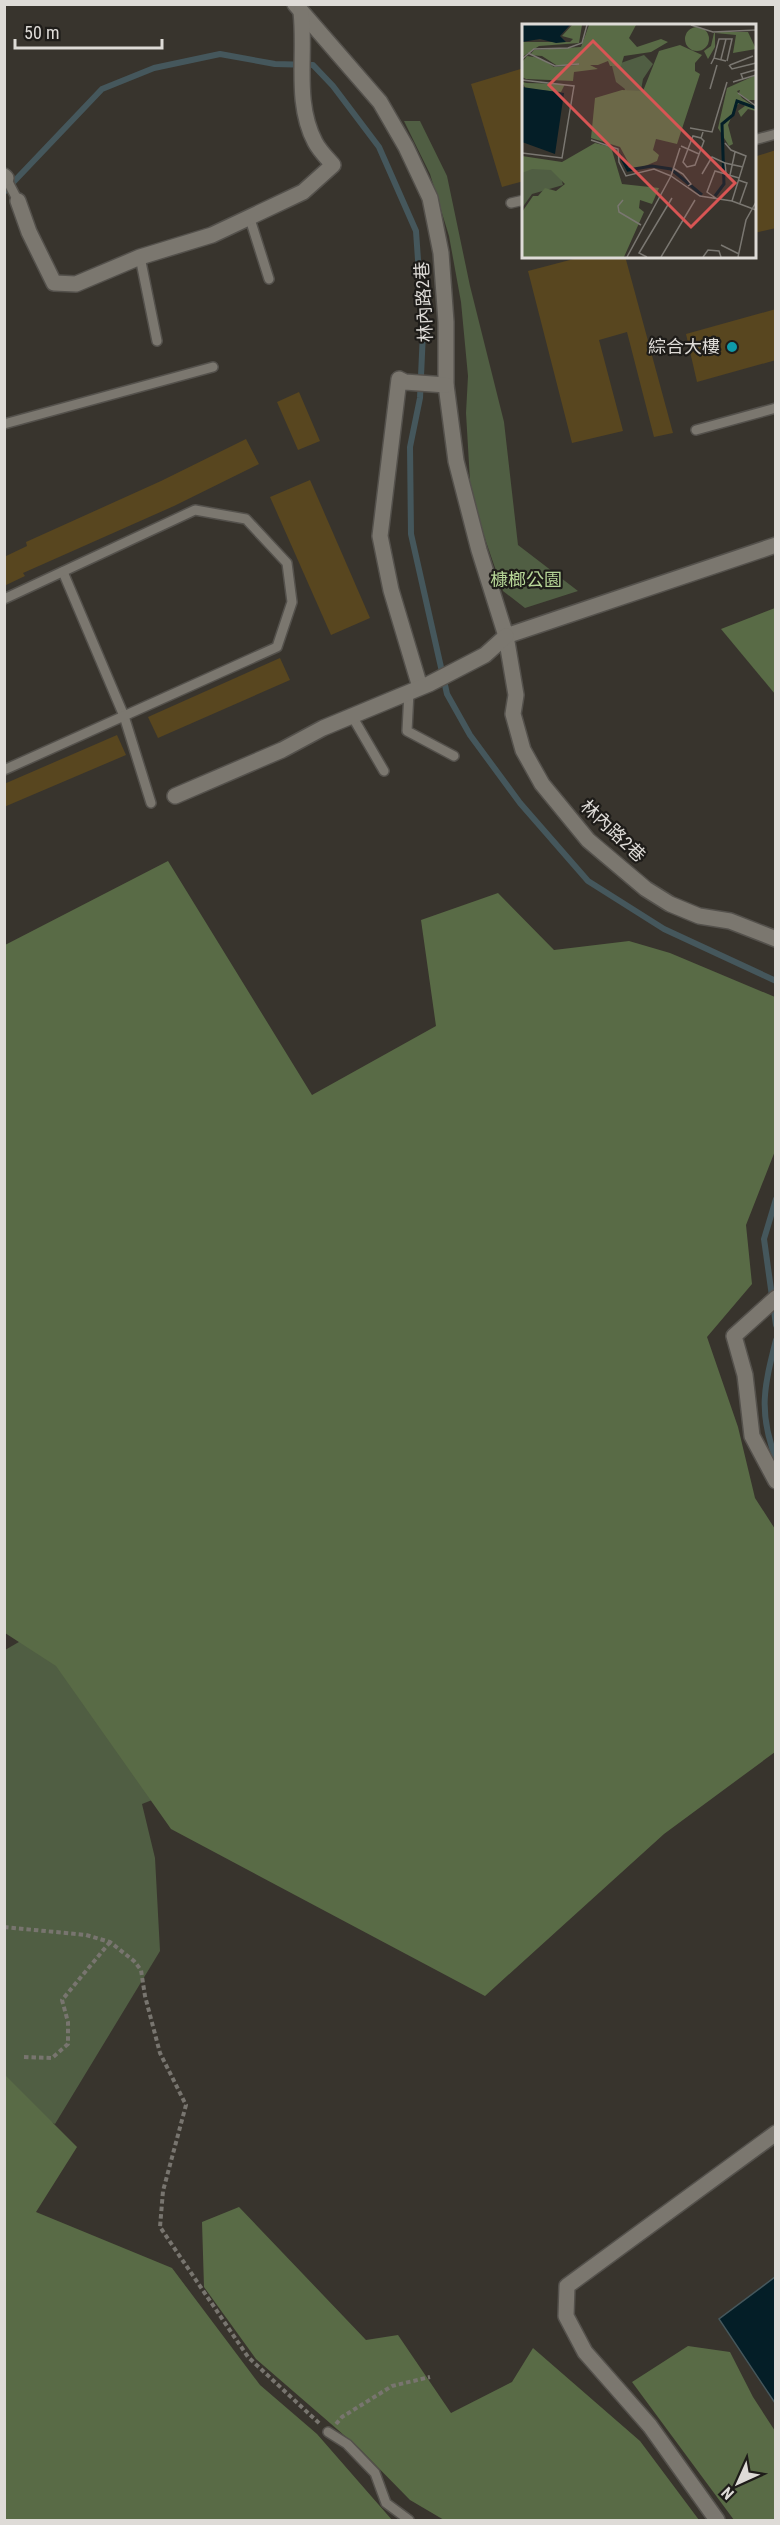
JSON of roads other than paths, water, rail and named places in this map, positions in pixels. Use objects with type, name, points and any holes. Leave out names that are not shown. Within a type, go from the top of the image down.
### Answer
[{"type":"street","points":[[18,201],[29,232],[54,283],[76,284],[140,257],[212,235],[303,192],[333,165],[315,143],[302,104],[304,38],[298,8]]},
{"type":"street","name":"林內路2巷","points":[[298,8],[380,102],[406,147],[430,198],[441,253],[446,322],[446,385],[456,461],[479,550],[506,636],[516,695],[513,714],[523,750],[542,784],[588,840],[646,889],[670,904],[699,916],[730,921],[776,939]]},
{"type":"street","points":[[419,688],[380,536],[399,379],[405,382],[446,385]]},
{"type":"street","points":[[175,796],[419,688],[485,655],[506,636],[776,545]]},
{"type":"street","points":[[776,1298],[734,1336],[746,1375],[752,1436],[776,1481]]},
{"type":"street","points":[[717,2520],[650,2426],[585,2352],[566,2316],[567,2286],[776,2133]]},
{"type":"lane","points":[[756,139],[776,134]]},
{"type":"lane","points":[[5,177],[18,201]]},
{"type":"lane","points":[[511,203],[522,200]]},
{"type":"lane","points":[[250,219],[269,279]]},
{"type":"lane","points":[[140,257],[158,341]]},
{"type":"lane","points":[[4,424],[213,367]]},
{"type":"lane","points":[[696,430],[776,408]]},
{"type":"lane","points":[[4,599],[195,510],[246,519],[288,563],[292,602],[277,647],[4,770]]},
{"type":"lane","points":[[63,572],[124,716],[151,803]]},
{"type":"lane","points":[[419,688],[407,731],[454,756]]},
{"type":"lane","points":[[352,716],[384,771]]},
{"type":"lane","points":[[328,2432],[347,2444],[375,2473],[386,2503],[409,2520]]},
{"type":"water","points":[[775,2277],[775,2403],[719,2319]]},
{"type":"waterway","points":[[4,192],[102,89],[154,68],[220,54],[275,64],[313,65],[333,86],[379,147],[416,231],[423,332],[420,398],[410,447],[411,534],[447,694],[470,735],[520,803],[588,881],[664,929],[776,981]]},
{"type":"waterway","points":[[776,1199],[764,1239],[776,1325]]},
{"type":"waterway","points":[[776,1340],[768,1372],[765,1400],[767,1427],[776,1459]]},
{"type":"place","name":"綜合大樓","points":[[732,347]]},
{"type":"park label","name":"槺榔公園","points":[[526,580]]}]
